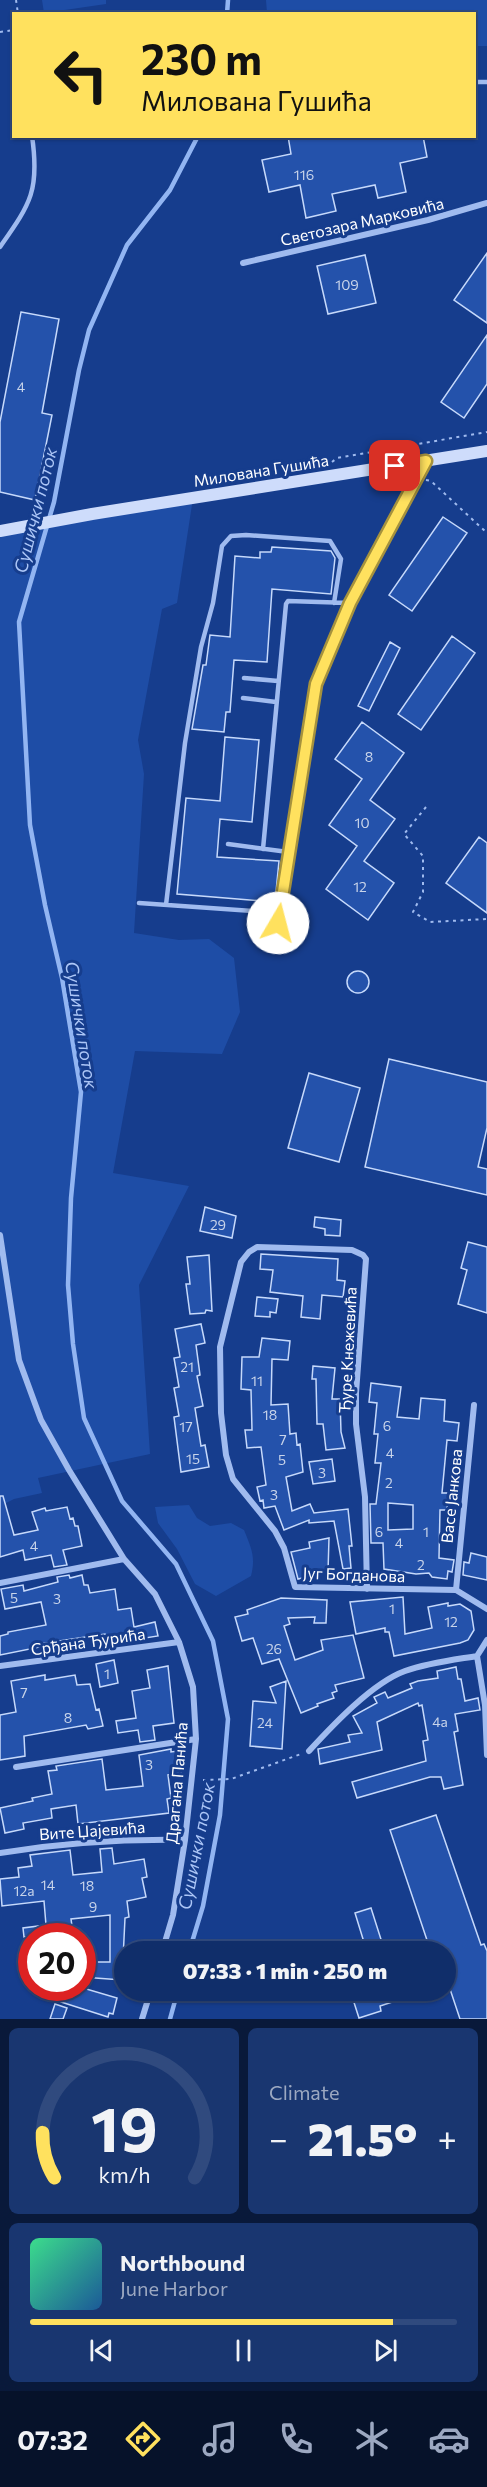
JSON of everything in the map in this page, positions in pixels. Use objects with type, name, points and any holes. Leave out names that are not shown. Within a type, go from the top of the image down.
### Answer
[{"type":"street","name":"Светозара Марковића","points":[[243,263],[428,220],[487,203]]},
{"type":"street","name":"Милована Гушића","points":[[0,531],[92,514],[487,451]]},
{"type":"street","name":"Драгана Панића","points":[[0,1235],[19,1360],[41,1420],[124,1559],[155,1594],[179,1642],[193,1687],[196,1739],[185,1840],[173,1915],[165,1941]]},
{"type":"street","name":"Југ Богданова","points":[[257,1247],[249,1252],[241,1262],[220,1347],[221,1413],[226,1455],[233,1479],[275,1531],[284,1548],[295,1587],[456,1590]]},
{"type":"street","name":"Ђуре Кнежевића","points":[[257,1247],[352,1250],[366,1259],[356,1393],[356,1424],[365,1497],[367,1589]]},
{"type":"street","name":"Васе Јанкова","points":[[456,1590],[474,1405]]},
{"type":"street","points":[[0,1583],[124,1559]]},
{"type":"street","points":[[456,1590],[487,1610]]},
{"type":"street","points":[[487,1640],[477,1656],[485,1705],[487,1755]]},
{"type":"street","name":"Срђана Ђурића","points":[[0,1666],[179,1642]]},
{"type":"street","points":[[309,1751],[340,1717],[371,1692],[402,1672],[477,1656]]},
{"type":"street","points":[[16,1767],[196,1739]]},
{"type":"street","name":"Вите Џајевића","points":[[0,1852],[65,1843],[134,1839],[185,1840]]},
{"type":"street","points":[[142,2019],[148,2001]]},
{"type":"lane","points":[[0,247],[21,217],[34,188],[36,171],[32,138]]},
{"type":"lane","points":[[278,923],[316,684],[350,603],[426,461]]},
{"type":"lane","points":[[166,905],[185,743],[201,647],[213,603],[222,546],[231,536],[246,535],[330,541],[341,559],[334,603]]},
{"type":"lane","points":[[263,849],[285,610],[288,601],[350,603]]},
{"type":"lane","points":[[244,678],[278,681]]},
{"type":"lane","points":[[243,698],[276,702]]},
{"type":"lane","points":[[228,844],[288,852]]},
{"type":"lane","points":[[139,903],[279,913]]},
{"type":"path","points":[[324,477],[337,458],[487,432]]},
{"type":"path","points":[[417,480],[431,481],[487,533]]},
{"type":"path","points":[[426,807],[404,834],[423,856],[423,892],[413,912],[430,922],[487,919]]},
{"type":"path","points":[[213,1779],[231,1779],[309,1751]]},
{"type":"shaded area","points":[[42,0],[106,0],[106,4],[44,12]]},
{"type":"shaded area","points":[[266,0],[487,0],[487,46],[476,46],[476,12],[267,12]]},
{"type":"shaded area","points":[[193,498],[177,603],[162,609],[138,740],[144,774],[134,933],[179,940],[209,939],[234,958],[240,1012],[222,1054],[135,1051],[113,1173],[189,1186],[139,1285],[150,1454],[38,1478],[42,1493],[14,1499],[0,1506],[0,534]]},
{"type":"shaded area","points":[[189,1505],[197,1518],[210,1526],[231,1523],[244,1530],[251,1547],[253,1563],[251,1576],[216,1596],[195,1584],[177,1549],[158,1523],[155,1507]]},
{"type":"building","points":[[288,138],[423,138],[427,157],[400,163],[406,192],[378,198],[375,185],[332,194],[336,211],[306,218],[300,185],[269,192],[262,160],[291,154]]},
{"type":"building","points":[[487,253],[487,323],[454,300]]},
{"type":"building","points":[[365,255],[376,303],[328,314],[317,266]]},
{"type":"building","points":[[21,312],[59,319],[42,413],[52,415],[35,500],[0,492],[0,422]]},
{"type":"building","points":[[487,335],[487,384],[464,418],[441,402]]},
{"type":"building","points":[[443,517],[467,533],[412,611],[389,595]]},
{"type":"building","points":[[272,547],[331,551],[335,558],[331,594],[272,589],[267,662],[234,660],[230,712],[226,712],[224,732],[192,729],[210,635],[230,637],[235,556],[260,558],[260,552],[271,552]]},
{"type":"building","points":[[452,636],[475,653],[421,730],[398,714]]},
{"type":"building","points":[[390,642],[400,648],[369,711],[358,706]]},
{"type":"building","points":[[362,722],[404,753],[370,800],[395,819],[364,861],[394,883],[368,920],[326,889],[357,846],[329,825],[362,779],[335,759]]},
{"type":"building","points":[[225,737],[259,740],[252,822],[220,819],[217,857],[279,861],[275,902],[177,894],[186,798],[220,801]]},
{"type":"building","points":[[479,837],[487,843],[487,913],[446,883]]},
{"type":"building","points":[[358,971],[366,974],[369,982],[366,990],[358,993],[350,990],[347,982],[350,974]]},
{"type":"building","points":[[389,1059],[487,1082],[487,1128],[478,1167],[487,1169],[487,1195],[365,1167]]},
{"type":"building","points":[[309,1073],[360,1088],[339,1162],[288,1148]]},
{"type":"building","points":[[205,1207],[236,1216],[232,1238],[200,1231]]},
{"type":"building","points":[[315,1217],[341,1220],[340,1236],[325,1235],[325,1229],[314,1227]]},
{"type":"building","points":[[468,1242],[487,1247],[487,1313],[458,1304],[467,1270],[461,1268]]},
{"type":"building","points":[[261,1254],[338,1259],[337,1280],[345,1281],[343,1297],[322,1295],[320,1319],[301,1317],[303,1296],[270,1292],[273,1270],[260,1269]]},
{"type":"building","points":[[209,1255],[212,1311],[206,1310],[205,1313],[190,1314],[186,1284],[190,1284],[187,1257]]},
{"type":"building","points":[[257,1297],[278,1299],[276,1313],[270,1312],[270,1317],[255,1316]]},
{"type":"building","points":[[201,1324],[205,1343],[196,1345],[200,1375],[197,1376],[203,1406],[195,1408],[201,1446],[205,1445],[209,1467],[181,1472],[174,1417],[179,1416],[174,1388],[179,1387],[174,1358],[180,1357],[175,1329]]},
{"type":"building","points":[[262,1338],[290,1341],[288,1360],[272,1359],[271,1405],[288,1404],[290,1434],[296,1433],[297,1445],[300,1444],[303,1472],[286,1477],[292,1511],[310,1504],[314,1513],[348,1509],[352,1546],[349,1546],[351,1568],[343,1569],[334,1521],[309,1523],[309,1520],[284,1530],[275,1506],[264,1508],[263,1500],[260,1501],[257,1487],[266,1485],[261,1447],[247,1448],[245,1430],[252,1430],[251,1390],[241,1389],[242,1357],[259,1357]]},
{"type":"building","points":[[313,1366],[335,1368],[332,1399],[340,1399],[341,1432],[345,1448],[326,1450],[323,1424],[317,1424],[316,1379],[312,1379]]},
{"type":"building","points":[[371,1383],[401,1387],[397,1417],[419,1419],[421,1398],[445,1400],[444,1421],[459,1423],[457,1441],[447,1440],[442,1493],[448,1493],[447,1510],[440,1510],[439,1558],[454,1560],[452,1572],[448,1571],[447,1579],[432,1577],[429,1573],[416,1574],[384,1569],[383,1543],[371,1543],[370,1504],[376,1504],[381,1463],[375,1463],[378,1434],[374,1434],[377,1403],[369,1402]],"holes":[[[388,1503],[413,1505],[413,1529],[388,1530]]]},
{"type":"building","points":[[332,1459],[335,1481],[313,1484],[309,1462]]},
{"type":"building","points":[[0,1496],[3,1496],[14,1535],[38,1530],[32,1512],[45,1508],[46,1511],[67,1507],[70,1519],[73,1518],[75,1526],[78,1526],[82,1546],[63,1550],[67,1565],[54,1567],[51,1555],[25,1560],[23,1550],[0,1557]]},
{"type":"building","points":[[329,1538],[328,1572],[298,1579],[291,1552],[310,1548],[309,1542]]},
{"type":"building","points":[[471,1553],[487,1557],[487,1580],[463,1575],[464,1562],[469,1563]]},
{"type":"building","points":[[69,1575],[70,1578],[82,1575],[84,1585],[88,1585],[90,1593],[115,1589],[118,1610],[131,1608],[134,1627],[155,1622],[158,1636],[107,1644],[105,1634],[40,1644],[40,1647],[0,1655],[0,1636],[8,1632],[46,1625],[41,1602],[5,1609],[1,1589],[23,1585],[24,1591],[58,1582],[57,1577]]},
{"type":"building","points":[[403,1597],[405,1634],[432,1628],[428,1607],[448,1603],[448,1606],[460,1604],[471,1611],[474,1630],[468,1640],[460,1643],[394,1656],[389,1632],[385,1632],[385,1628],[356,1634],[350,1602]]},
{"type":"building","points":[[281,1598],[327,1600],[326,1623],[314,1623],[315,1617],[288,1618],[290,1624],[284,1626],[295,1660],[323,1650],[321,1640],[353,1635],[364,1678],[335,1685],[337,1691],[332,1693],[334,1698],[301,1713],[279,1659],[262,1664],[253,1638],[242,1641],[235,1617],[248,1614],[247,1610]]},
{"type":"building","points":[[114,1660],[118,1683],[100,1687],[96,1664]]},
{"type":"building","points":[[168,1666],[174,1723],[153,1726],[155,1740],[140,1742],[138,1730],[118,1733],[116,1721],[136,1718],[132,1691],[150,1688],[147,1670]]},
{"type":"building","points":[[456,1667],[465,1701],[478,1698],[480,1710],[455,1714],[458,1731],[454,1732],[463,1785],[444,1789],[441,1777],[430,1777],[357,1798],[352,1782],[426,1761],[423,1741],[428,1740],[422,1705],[419,1706],[418,1703],[377,1722],[382,1750],[320,1764],[318,1749],[350,1742],[348,1735],[362,1733],[353,1716],[377,1703],[374,1697],[385,1692],[388,1698],[412,1688],[410,1684],[438,1678],[437,1671]]},
{"type":"building","points":[[45,1675],[45,1680],[75,1675],[77,1685],[90,1684],[96,1710],[99,1709],[103,1726],[88,1729],[86,1725],[24,1736],[25,1756],[0,1760],[0,1715],[16,1712],[11,1681]]},
{"type":"building","points":[[286,1681],[282,1749],[250,1746],[253,1701],[276,1703],[270,1687]]},
{"type":"building","points":[[171,1749],[171,1752],[178,1751],[181,1773],[168,1775],[171,1798],[167,1799],[169,1813],[78,1824],[76,1805],[51,1809],[52,1818],[23,1823],[24,1829],[5,1833],[0,1808],[33,1801],[32,1798],[52,1794],[48,1771],[57,1770],[56,1766],[102,1759],[106,1790],[143,1786],[139,1755]]},
{"type":"building","points":[[436,1815],[481,1945],[484,1944],[487,1951],[487,2019],[460,2019],[454,2001],[456,2001],[456,1941],[427,1941],[390,1830]]},
{"type":"building","points":[[112,1848],[114,1864],[144,1859],[147,1877],[142,1878],[146,1897],[127,1901],[129,1917],[125,1918],[124,1941],[114,1941],[114,1979],[96,1978],[96,1962],[110,1962],[110,1915],[71,1919],[72,1923],[46,1923],[44,1901],[2,1906],[0,1879],[19,1877],[18,1868],[32,1866],[30,1855],[70,1850],[73,1875],[102,1872],[100,1849]]},
{"type":"building","points":[[371,1908],[382,1941],[364,1941],[355,1913]]},
{"type":"building","points":[[96,1992],[114,1997],[114,2001],[116,2001],[113,2014],[109,2013],[108,2017],[61,2002],[96,2001]]},
{"type":"building","points":[[354,2001],[395,2001],[380,2006],[381,2011],[359,2018]]},
{"type":"building","points":[[55,2004],[67,2008],[63,2019],[50,2019]]},
{"type":"waterway","name":"Сушички поток","points":[[227,12],[228,0]]},
{"type":"waterway","name":"Сушички поток","points":[[192,1941],[203,1906],[220,1815],[228,1719],[213,1641],[176,1564],[122,1501],[84,1418],[73,1344],[68,1285],[71,1198],[81,1092],[62,978],[30,825],[19,622],[54,502],[79,370],[89,330],[127,245],[170,190],[197,138]]},
{"type":"waterway","name":"Сушички поток","points":[[170,2019],[175,2001]]},
{"type":"route","points":[[278,923],[316,684],[350,603],[426,461],[395,466]]}]
